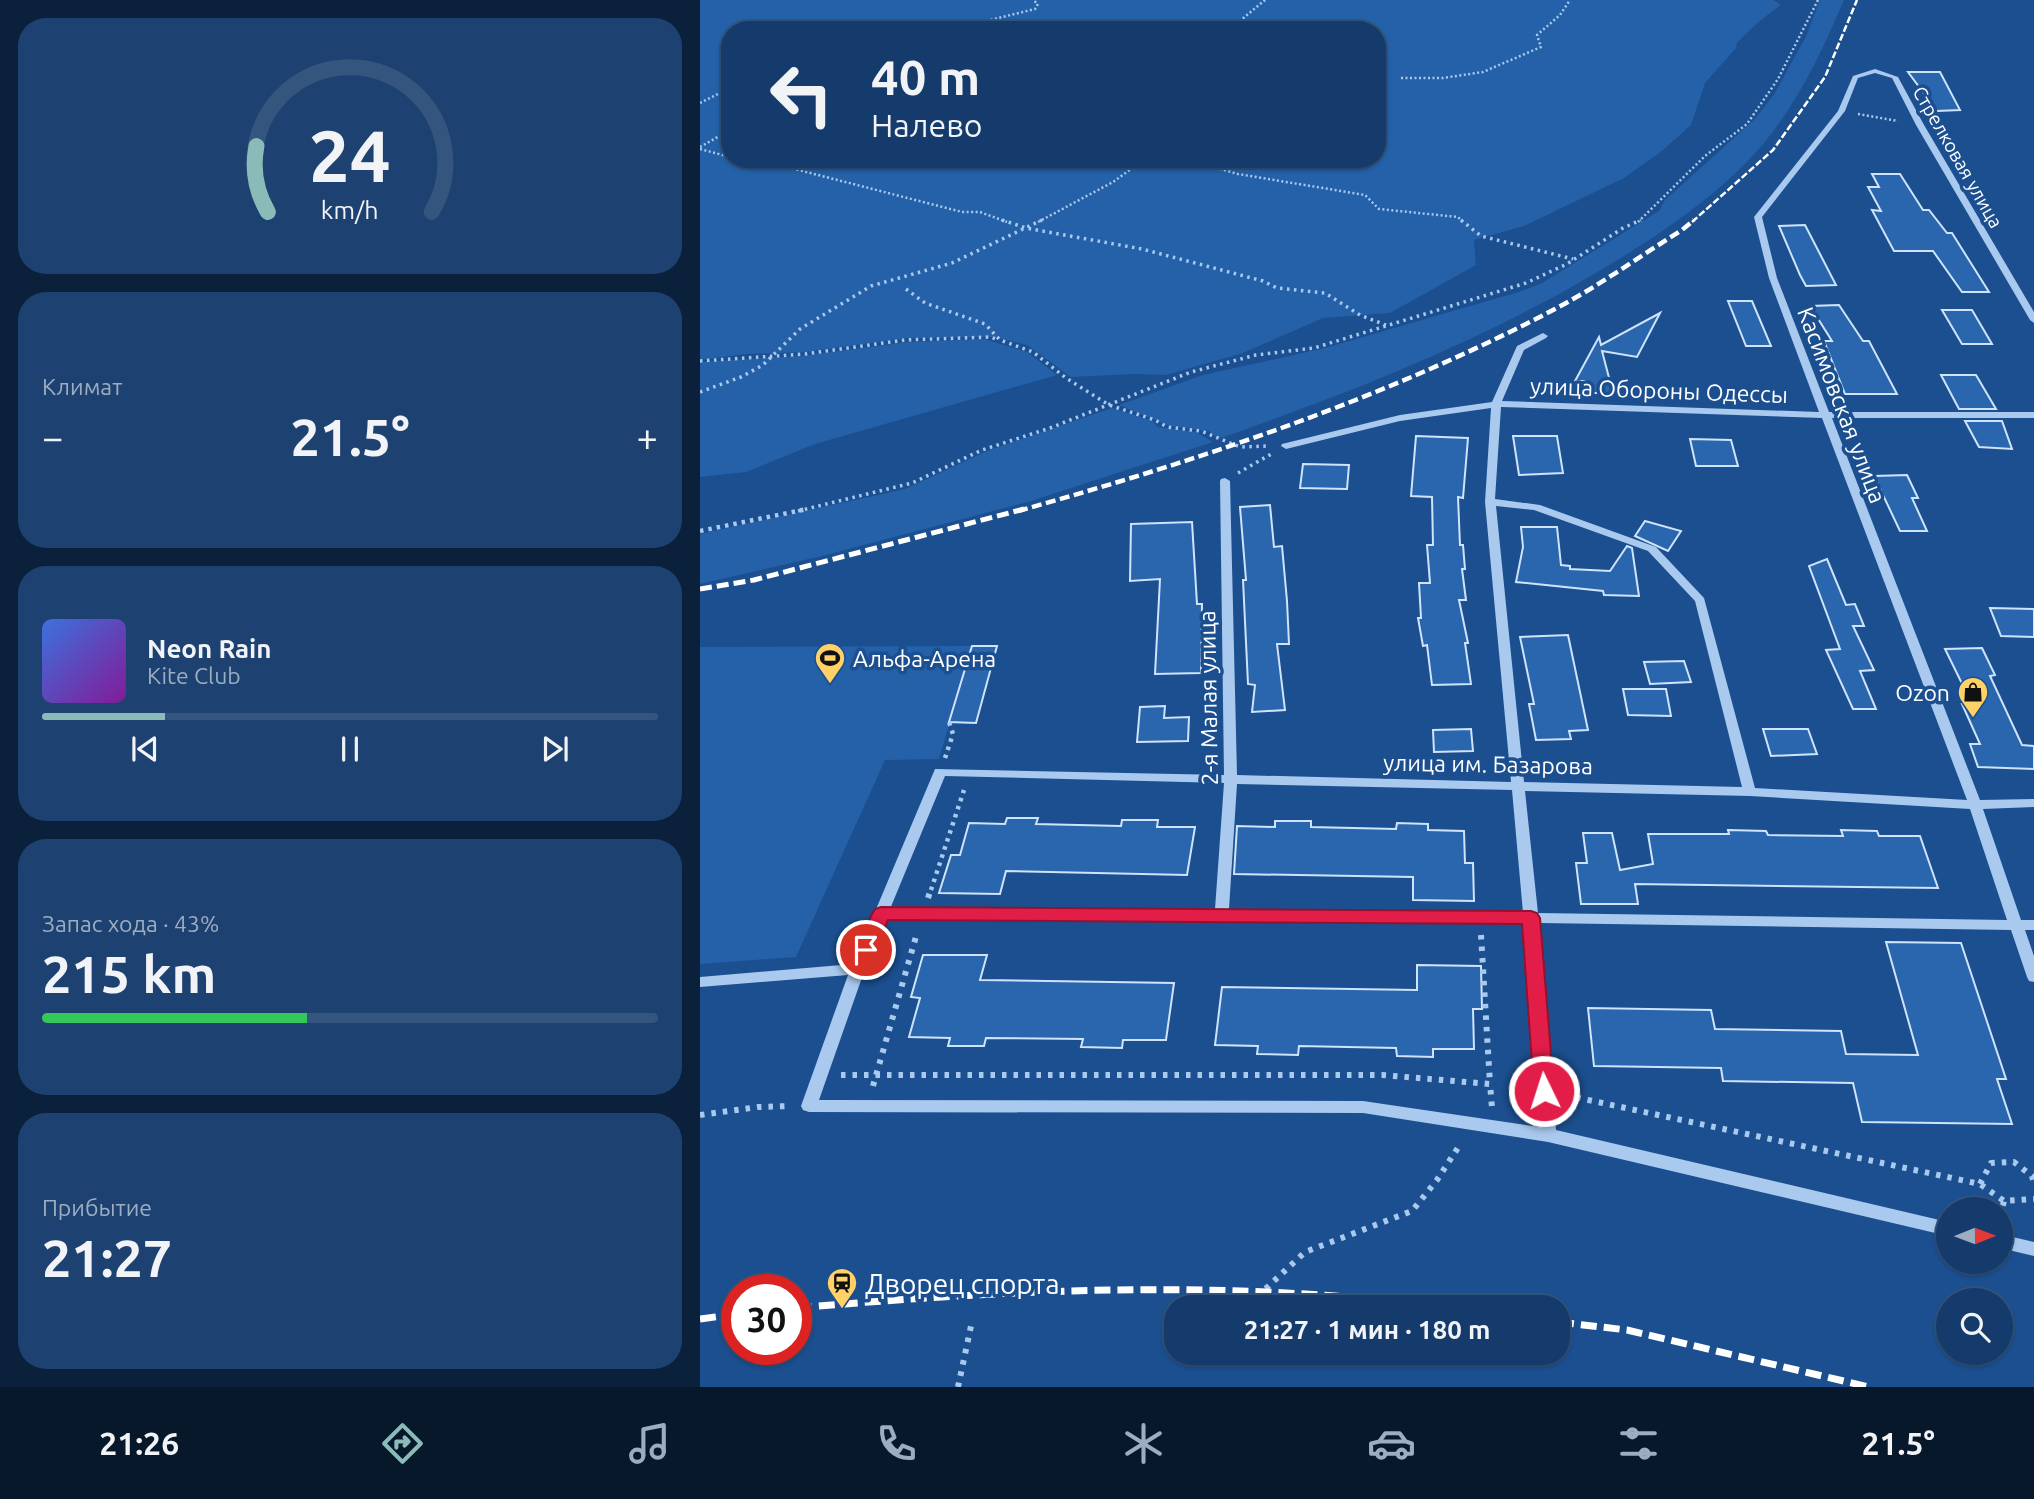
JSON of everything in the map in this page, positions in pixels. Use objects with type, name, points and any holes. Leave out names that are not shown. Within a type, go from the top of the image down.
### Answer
[{"type":"street","name":"Стрелковая улица","points":[[1840,111],[1855,77],[1875,72],[1895,77],[1920,125],[2034,320]]},
{"type":"street","name":"Касимовская улица","points":[[1840,111],[1758,217],[1773,278],[1975,805],[2034,977]]},
{"type":"street","points":[[1542,336],[1520,348],[1496,404],[1490,502],[1531,918],[1548,1135]]},
{"type":"street","name":"улица Обороны Одессы","points":[[1286,446],[1400,418],[1496,404],[1824,415],[2034,415]]},
{"type":"street","name":"2-я Малая улица","points":[[1222,915],[1231,779],[1225,481]]},
{"type":"street","points":[[1490,502],[1536,508],[1652,550],[1700,600],[1750,792]]},
{"type":"street","points":[[940,772],[858,969],[809,1106],[1363,1107],[1548,1135],[1936,1226]]},
{"type":"street","name":"улица им. Базарова","points":[[940,772],[1750,792],[1975,805],[2034,803]]},
{"type":"street","points":[[881,914],[1222,915],[2034,925]]},
{"type":"street","points":[[700,982],[858,969]]},
{"type":"street","points":[[2013,1244],[2034,1249]]},
{"type":"path","points":[[986,21],[1035,9],[1038,4],[1033,0]]},
{"type":"path","points":[[1240,21],[1265,0]]},
{"type":"path","points":[[1401,78],[1443,78],[1483,72],[1541,47],[1537,35],[1560,15],[1570,0]]},
{"type":"path","points":[[700,531],[901,486],[982,450],[1109,405],[1191,372],[1256,355],[1314,348],[1389,327],[1475,300],[1494,291],[1526,283],[1575,260],[1623,228],[1641,220],[1704,156],[1747,124],[1784,69],[1818,0]]},
{"type":"path","points":[[700,103],[721,92]]},
{"type":"path","points":[[1840,111],[1920,125]]},
{"type":"path","points":[[700,148],[721,135]]},
{"type":"path","points":[[700,148],[721,154]]},
{"type":"path","points":[[791,168],[962,212],[979,212],[1026,228],[1142,250],[1263,281],[1277,288],[1325,293],[1360,314],[1389,327]]},
{"type":"path","points":[[700,392],[741,377],[763,365],[800,329],[872,286],[952,263],[1026,228],[1113,182],[1132,168]]},
{"type":"path","points":[[1217,168],[1364,195],[1379,209],[1458,217],[1481,236],[1575,260]]},
{"type":"path","points":[[906,289],[925,303],[985,324],[1000,340]]},
{"type":"path","points":[[700,361],[804,354],[905,340],[990,337],[1033,352],[1066,378],[1109,405],[1155,420],[1167,427],[1201,431],[1240,447],[1286,446]]},
{"type":"path","points":[[1225,481],[1286,446]]},
{"type":"path","points":[[940,772],[953,734],[949,722]]},
{"type":"path","points":[[876,1075],[923,913],[970,773]]},
{"type":"path","points":[[1480,918],[1493,1126]]},
{"type":"path","points":[[843,1075],[1382,1075],[1490,1084]]},
{"type":"path","points":[[1544,1091],[1980,1184],[1998,1197]]},
{"type":"path","points":[[700,1115],[758,1107],[809,1106]]},
{"type":"path","points":[[1259,1295],[1305,1252],[1412,1212],[1437,1180],[1473,1124]]},
{"type":"path","points":[[1980,1184],[1991,1163],[2014,1161],[2032,1176],[2034,1184]]},
{"type":"path","points":[[2013,1200],[2034,1199]]},
{"type":"path","points":[[958,1387],[971,1325]]},
{"type":"shaded area","points":[[700,0],[1773,0],[1781,5],[1737,43],[1736,48],[1705,83],[1691,125],[1662,151],[1624,178],[1524,226],[1474,240],[1476,265],[1390,313],[1323,318],[1243,353],[1166,375],[1071,377],[1027,345],[994,337],[906,338],[806,352],[746,354],[700,360]]},
{"type":"shaded area","points":[[1820,0],[1844,0],[1796,98],[1771,134],[1741,168],[1705,200],[1666,229],[1606,267],[1464,342],[1368,383],[1218,439],[1209,431],[1170,426],[1119,405],[1203,375],[1325,348],[1542,283],[1659,211],[1665,200],[1755,119],[1775,93],[1806,36]]},
{"type":"shaded area","points":[[984,339],[1027,352],[1057,375],[815,444],[746,472],[700,477],[700,362],[802,356],[907,342]]},
{"type":"shaded area","points":[[1112,408],[1153,421],[1157,427],[1196,432],[1213,442],[1031,501],[822,556],[700,584],[700,534],[905,489],[987,451]]},
{"type":"shaded area","points":[[972,646],[939,759],[885,760],[796,957],[700,964],[700,647]]},
{"type":"building","points":[[1908,72],[1940,72],[1960,110],[1937,111]]},
{"type":"building","points":[[1872,174],[1900,174],[1923,210],[1929,210],[1947,233],[1952,233],[1989,292],[1962,292],[1933,251],[1894,251],[1872,210],[1881,211],[1868,187],[1879,187]]},
{"type":"building","points":[[1805,225],[1836,285],[1806,286],[1800,275],[1779,226]]},
{"type":"building","points":[[1728,301],[1752,301],[1771,346],[1746,346]]},
{"type":"building","points":[[1839,305],[1863,341],[1869,341],[1897,394],[1845,394],[1824,341],[1832,341],[1810,306]]},
{"type":"building","points":[[1942,310],[1972,310],[1992,344],[1962,344]]},
{"type":"building","points":[[1660,313],[1637,357],[1602,351],[1613,393],[1588,393],[1585,381],[1575,381],[1599,337],[1601,345]]},
{"type":"building","points":[[1941,375],[1976,375],[1996,409],[1959,409]]},
{"type":"building","points":[[1965,421],[2002,421],[2012,449],[1979,447]]},
{"type":"building","points":[[1416,436],[1468,438],[1463,498],[1458,497],[1466,600],[1459,600],[1468,643],[1465,643],[1471,684],[1432,685],[1427,645],[1423,646],[1418,618],[1421,618],[1419,583],[1430,583],[1427,545],[1433,545],[1432,497],[1411,496]]},
{"type":"building","points":[[1513,436],[1557,436],[1563,473],[1519,475]]},
{"type":"building","points":[[1690,439],[1731,440],[1738,466],[1696,466]]},
{"type":"building","points":[[1303,464],[1349,465],[1347,489],[1300,488]]},
{"type":"building","points":[[1907,475],[1918,498],[1912,498],[1927,531],[1900,531],[1874,476]]},
{"type":"building","points":[[1270,505],[1274,547],[1282,546],[1287,601],[1289,644],[1277,644],[1285,710],[1252,712],[1255,685],[1248,684],[1243,580],[1246,580],[1240,507]]},
{"type":"building","points":[[1645,521],[1681,531],[1668,551],[1635,536]]},
{"type":"building","points":[[1192,522],[1197,604],[1202,604],[1201,673],[1155,674],[1160,579],[1130,581],[1131,524]]},
{"type":"building","points":[[1521,527],[1557,527],[1561,565],[1570,566],[1570,569],[1610,571],[1627,546],[1632,548],[1639,596],[1604,595],[1603,591],[1516,582],[1523,547]]},
{"type":"building","points":[[1827,559],[1846,605],[1855,604],[1864,626],[1853,626],[1874,670],[1860,671],[1876,709],[1853,709],[1826,650],[1840,649],[1809,566]]},
{"type":"building","points":[[1990,608],[2034,609],[2034,637],[2001,636]]},
{"type":"building","points":[[1568,635],[1588,730],[1569,731],[1571,739],[1536,740],[1529,704],[1534,704],[1520,637]]},
{"type":"building","points":[[972,646],[997,646],[976,723],[949,722]]},
{"type":"building","points":[[1982,648],[1995,675],[1990,676],[2022,745],[2034,746],[2034,769],[1978,767],[1970,744],[1980,744],[1962,704],[1972,704],[1945,649]]},
{"type":"building","points":[[1684,661],[1691,682],[1650,684],[1644,662]]},
{"type":"building","points":[[1623,689],[1666,689],[1671,716],[1628,715]]},
{"type":"building","points":[[1165,706],[1164,718],[1189,717],[1188,741],[1137,742],[1140,707]]},
{"type":"building","points":[[1471,729],[1473,751],[1434,752],[1433,730]]},
{"type":"building","points":[[1763,729],[1808,729],[1817,754],[1771,756]]},
{"type":"building","points":[[1007,818],[1038,818],[1036,824],[1121,826],[1122,820],[1158,820],[1157,827],[1195,827],[1187,875],[1006,871],[1000,894],[939,893],[951,855],[960,855],[969,823],[1005,824]]},
{"type":"building","points":[[1275,821],[1311,821],[1311,827],[1396,829],[1397,823],[1428,824],[1428,830],[1464,831],[1465,863],[1473,863],[1474,901],[1413,900],[1413,877],[1234,874],[1237,826],[1275,827]]},
{"type":"building","points":[[1728,830],[1766,831],[1768,835],[1843,836],[1841,830],[1877,831],[1879,836],[1920,836],[1938,888],[1635,884],[1638,904],[1581,904],[1576,863],[1587,863],[1583,833],[1612,833],[1620,870],[1653,864],[1648,834],[1729,834]]},
{"type":"building","points":[[1886,942],[1961,943],[2006,1079],[1997,1079],[2012,1124],[1862,1122],[1853,1083],[1723,1081],[1721,1068],[1594,1066],[1588,1008],[1711,1010],[1715,1029],[1841,1031],[1846,1054],[1918,1055]]},
{"type":"building","points":[[923,955],[987,955],[980,980],[1174,983],[1166,1040],[1123,1040],[1122,1048],[1081,1047],[1083,1039],[986,1038],[984,1046],[948,1046],[950,1038],[909,1037],[920,998],[911,997]]},
{"type":"building","points":[[1417,965],[1481,966],[1482,1009],[1473,1009],[1474,1049],[1433,1049],[1433,1057],[1397,1056],[1396,1048],[1299,1046],[1298,1055],[1257,1054],[1258,1046],[1215,1045],[1222,987],[1417,990]]},
{"type":"railway","points":[[1692,222],[1773,150],[1825,77],[1857,0]]},
{"type":"railway","points":[[1018,511],[1224,448],[1359,399],[1426,371],[1571,300],[1694,220]]},
{"type":"railway","points":[[700,589],[754,580],[1024,509]]},
{"type":"railway","points":[[812,1307],[1058,1291],[1255,1291],[1320,1295]]},
{"type":"railway","points":[[700,1319],[721,1316]]},
{"type":"railway","points":[[1570,1323],[1627,1330],[1869,1387]]},
{"type":"place","name":"Альфа-Арена","points":[[830,685]]},
{"type":"place","name":"Ozon","points":[[1973,719]]},
{"type":"place","name":"Дворец спорта","points":[[842,1310]]},
{"type":"route","points":[[866,950],[881,914],[1531,918],[1544,1091]]}]
